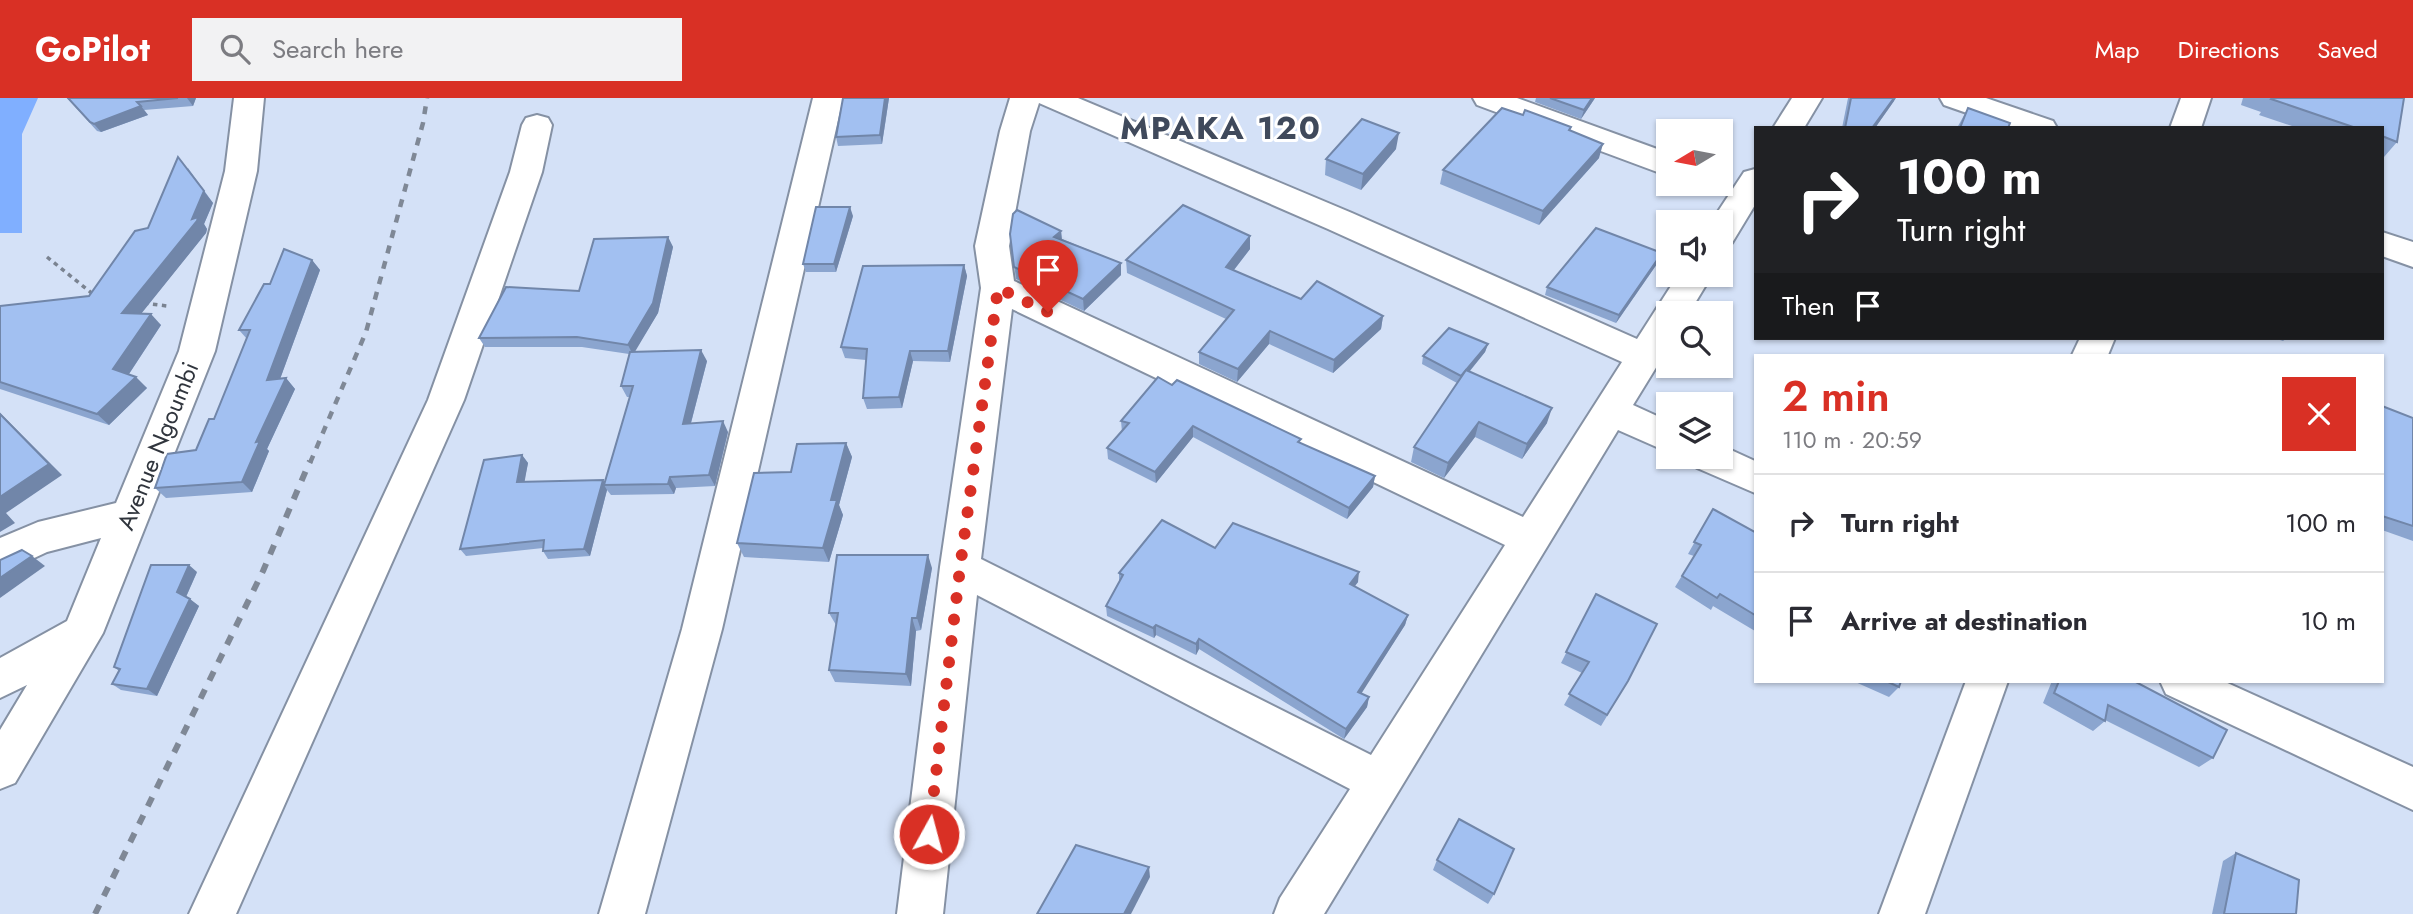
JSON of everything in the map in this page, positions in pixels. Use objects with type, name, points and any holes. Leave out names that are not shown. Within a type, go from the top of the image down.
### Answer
[{"type":"street","name":"Avenue Ngoumbi","points":[[0,769],[82,633],[197,351],[241,171],[249,98]]},
{"type":"street","points":[[622,914],[702,629],[757,409],[827,98]]},
{"type":"street","points":[[920,914],[960,568],[998,288],[992,246],[1015,131],[1026,98]]},
{"type":"street","points":[[1051,98],[1340,221],[1643,357]]},
{"type":"street","points":[[1488,98],[1656,160]]},
{"type":"street","points":[[1789,126],[1807,98]]},
{"type":"street","points":[[1955,98],[2036,126]]},
{"type":"street","points":[[2186,126],[2196,98]]},
{"type":"street","points":[[212,914],[446,400],[526,172],[537,125]]},
{"type":"street","points":[[1730,210],[1740,186]]},
{"type":"street","points":[[2384,245],[2413,255]]},
{"type":"street","points":[[998,288],[1529,538]]},
{"type":"street","points":[[1297,914],[1656,336]]},
{"type":"street","points":[[1609,410],[1656,432]]},
{"type":"street","points":[[1733,468],[1754,478]]},
{"type":"street","points":[[0,557],[38,538],[130,515]]},
{"type":"street","points":[[960,568],[1379,781]]},
{"type":"street","points":[[0,679],[82,633]]},
{"type":"street","points":[[1902,914],[1986,683]]},
{"type":"street","points":[[2185,683],[2413,789]]},
{"type":"path","points":[[47,257],[91,295],[104,297]]},
{"type":"path","points":[[142,303],[206,313]]},
{"type":"shaded area","points":[[0,98],[38,98],[22,134],[22,233],[0,233]]},
{"type":"building","points":[[68,98],[178,98],[137,102],[141,106],[94,124]]},
{"type":"building","points":[[843,98],[885,98],[880,135],[836,137]]},
{"type":"building","points":[[1550,98],[1592,98],[1584,110]]},
{"type":"building","points":[[1851,98],[1894,98],[1873,126],[1845,126]]},
{"type":"building","points":[[2404,98],[2397,142],[2384,137],[2384,126],[2350,126],[2271,99]]},
{"type":"building","points":[[1502,108],[1523,115],[1525,110],[1571,127],[1569,130],[1603,144],[1543,211],[1443,170]]},
{"type":"building","points":[[1968,108],[2010,123],[2009,126],[1961,126]]},
{"type":"building","points":[[1362,119],[1399,133],[1363,174],[1326,159]]},
{"type":"building","points":[[178,157],[204,191],[192,219],[198,217],[197,221],[122,313],[151,314],[113,369],[136,377],[97,414],[0,382],[0,306],[89,296],[135,231],[148,228]]},
{"type":"building","points":[[1183,205],[1250,236],[1226,267],[1301,299],[1317,281],[1383,316],[1334,360],[1270,331],[1238,369],[1199,352],[1234,310],[1126,260]]},
{"type":"building","points":[[816,207],[850,207],[834,264],[803,264]]},
{"type":"building","points":[[1017,210],[1061,231],[1054,237],[1121,263],[1083,299],[1014,267],[1010,234],[1013,214]]},
{"type":"building","points":[[1596,228],[1656,251],[1656,262],[1619,315],[1547,287]]},
{"type":"building","points":[[668,237],[653,303],[628,345],[577,337],[479,338],[506,287],[579,291],[594,239]]},
{"type":"building","points":[[284,249],[312,260],[267,380],[286,378],[256,442],[260,441],[242,482],[155,488],[167,454],[196,450],[209,419],[214,419],[250,330],[239,330],[264,284],[270,284]]},
{"type":"building","points":[[964,265],[948,351],[910,351],[899,397],[863,398],[867,349],[841,347],[863,266]]},
{"type":"building","points":[[1449,328],[1488,344],[1461,376],[1423,356]]},
{"type":"building","points":[[701,350],[683,424],[723,421],[709,475],[670,477],[668,484],[604,485],[633,386],[621,386],[630,352]]},
{"type":"building","points":[[1466,370],[1552,408],[1527,444],[1479,422],[1448,463],[1414,447]]},
{"type":"building","points":[[1158,377],[1172,385],[1177,380],[1301,439],[1298,442],[1375,476],[1349,508],[1193,426],[1155,472],[1107,448],[1129,423],[1121,421]]},
{"type":"building","points":[[2384,407],[2413,418],[2413,526],[2384,517]]},
{"type":"building","points":[[0,414],[49,464],[0,497]]},
{"type":"building","points":[[846,443],[831,500],[837,500],[823,548],[737,543],[754,473],[791,472],[797,444]]},
{"type":"building","points":[[522,455],[517,482],[603,480],[584,549],[543,551],[544,540],[460,549],[484,460]]},
{"type":"building","points":[[1713,509],[1754,531],[1754,614],[1720,594],[1717,598],[1682,576],[1701,545],[1694,542]]},
{"type":"building","points":[[1162,520],[1215,548],[1233,523],[1359,572],[1350,584],[1408,615],[1358,692],[1369,697],[1346,729],[1199,639],[1196,644],[1106,606],[1123,575],[1119,573]]},
{"type":"building","points":[[22,550],[32,556],[0,578],[0,560]]},
{"type":"building","points":[[837,555],[928,555],[917,618],[912,618],[906,674],[829,670],[838,613],[829,613]]},
{"type":"building","points":[[151,565],[189,565],[177,592],[190,599],[147,689],[112,684],[120,669],[114,667]]},
{"type":"building","points":[[1596,594],[1657,624],[1607,715],[1569,694],[1589,662],[1566,652]]},
{"type":"building","points":[[2058,683],[2138,683],[2227,730],[2213,758],[2108,705],[2105,721],[2054,693]]},
{"type":"building","points":[[1459,819],[1514,849],[1494,894],[1437,860]]},
{"type":"building","points":[[1076,845],[1149,867],[1124,914],[1037,914]]},
{"type":"building","points":[[2236,853],[2299,880],[2296,914],[2224,914]]},
{"type":"railway","points":[[310,463],[366,332],[423,123],[427,98]]},
{"type":"railway","points":[[95,914],[263,571],[310,461]]},
{"type":"district","name":"MPAKA 120","points":[[1221,128]]},
{"type":"route","points":[[929,834],[960,568],[998,288],[1048,312]]}]
